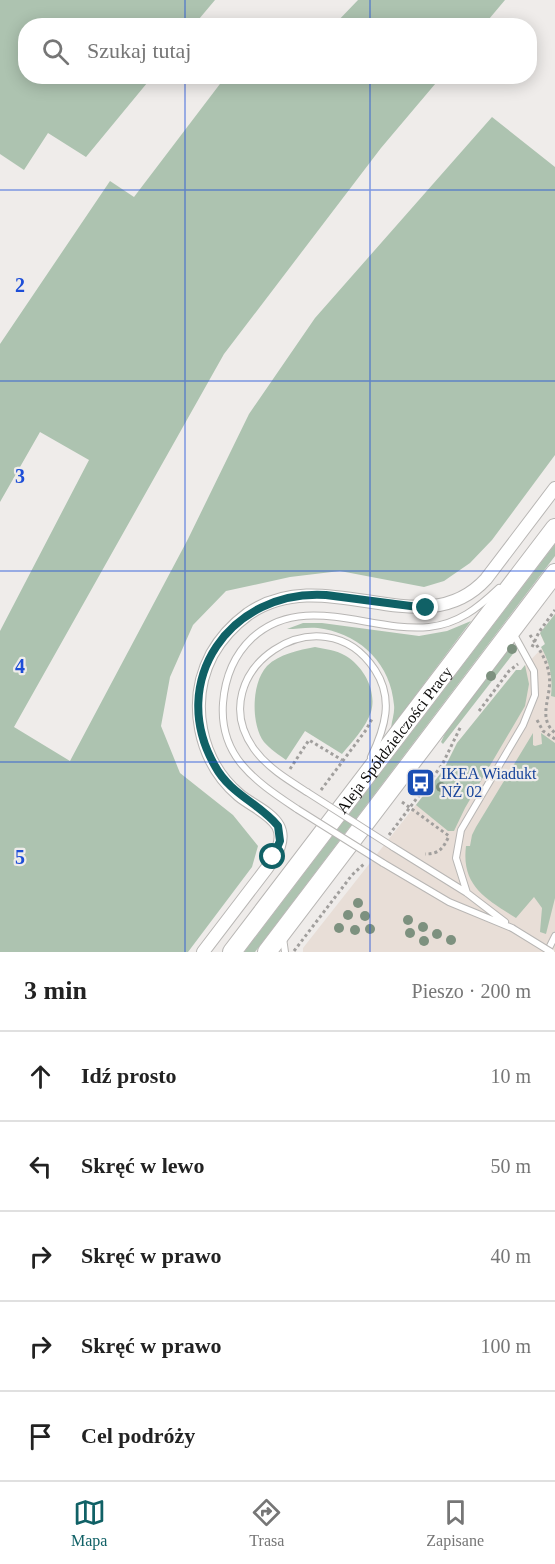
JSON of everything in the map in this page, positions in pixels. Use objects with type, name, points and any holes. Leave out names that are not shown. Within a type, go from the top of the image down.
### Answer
[{"type":"main road","name":"Aleja Spółdzielczości Pracy","points":[[232,952],[555,528]]},
{"type":"main road","name":"Aleja Spółdzielczości Pracy","points":[[267,952],[555,573]]},
{"type":"street","points":[[203,952],[267,868],[276,854],[280,837],[275,822],[240,795],[220,775],[201,734],[198,709],[201,685],[208,662],[222,639],[254,610],[273,601],[296,596],[326,595],[426,608],[445,606],[458,601],[473,592],[486,579],[555,488]]},
{"type":"lane","points":[[512,928],[449,902],[297,809],[248,773],[230,746],[222,712],[229,670],[245,645],[269,626],[298,616],[330,616],[413,628],[441,625],[467,615],[480,607],[535,555]]},
{"type":"lane","points":[[467,893],[456,858],[461,830],[529,715],[535,696],[534,671],[512,630]]},
{"type":"lane","points":[[352,795],[383,730],[386,716],[385,697],[378,675],[358,651],[333,639],[316,636],[288,641],[266,655],[250,675],[242,702],[243,722],[254,748],[271,767],[467,893],[512,928],[549,952],[555,936]]},
{"type":"lane","points":[[282,932],[285,952]]},
{"type":"path","points":[[494,682],[528,641],[532,632]]},
{"type":"path","points":[[543,697],[555,700]]},
{"type":"path","points":[[317,796],[366,730],[375,712]]},
{"type":"path","points":[[389,836],[442,765],[467,718]]},
{"type":"path","points":[[537,720],[543,731],[555,740]]},
{"type":"path","points":[[289,771],[309,740],[342,760]]},
{"type":"path","points":[[402,802],[449,836],[442,850],[424,854]]},
{"type":"path","points":[[294,952],[352,875],[368,860]]},
{"type":"shaded area","points":[[555,614],[555,952],[303,952],[303,948],[444,769],[457,743],[516,670],[521,670],[545,645],[540,633]]},
{"type":"green space","points":[[0,0],[215,0],[200,18],[18,18],[18,84],[146,84],[86,157],[48,133],[24,170],[0,154]]},
{"type":"green space","points":[[358,0],[505,0],[490,18],[341,18]]},
{"type":"green space","points":[[220,84],[435,84],[381,148],[224,354],[14,727],[70,761],[188,539],[249,414],[315,318],[492,117],[555,167],[555,455],[492,540],[470,563],[444,581],[424,587],[340,571],[290,577],[226,591],[193,625],[170,677],[161,726],[180,773],[233,815],[258,846],[252,867],[188,952],[0,952],[0,631],[89,460],[40,432],[0,502],[0,344],[110,181],[134,197]]},
{"type":"green space","points":[[555,544],[555,556],[255,952],[244,952]]},
{"type":"green space","points":[[555,614],[555,697],[551,696],[550,671],[541,647],[545,644],[540,633]]},
{"type":"green space","points":[[471,621],[391,728],[394,708],[392,691],[381,665],[372,655],[351,638],[338,633],[315,628],[287,629],[303,623],[322,623],[419,636],[447,631]]},
{"type":"green space","points":[[511,645],[516,650],[443,744],[441,742],[448,727]]},
{"type":"green space","points":[[315,647],[342,654],[358,666],[370,688],[371,712],[362,729],[342,754],[305,731],[286,760],[266,745],[260,735],[255,715],[258,683],[267,666],[277,658]]},
{"type":"green space","points":[[525,665],[529,684],[525,706],[454,831],[448,831],[416,805],[444,769],[457,743],[516,670],[521,670]]},
{"type":"green space","points":[[533,733],[533,745],[535,746],[542,744],[541,733],[555,743],[555,898],[546,934],[540,932],[542,908],[534,897],[516,918],[478,890],[467,871],[465,860],[466,846],[470,846],[476,827]]},
{"type":"place","name":"IKEA Wiadukt NŻ 02","points":[[420,782]]},
{"type":"route","points":[[273,857],[280,841],[278,826],[225,781],[213,764],[201,734],[198,709],[202,679],[215,648],[231,628],[254,610],[288,597],[309,594],[326,595],[426,608]]}]
